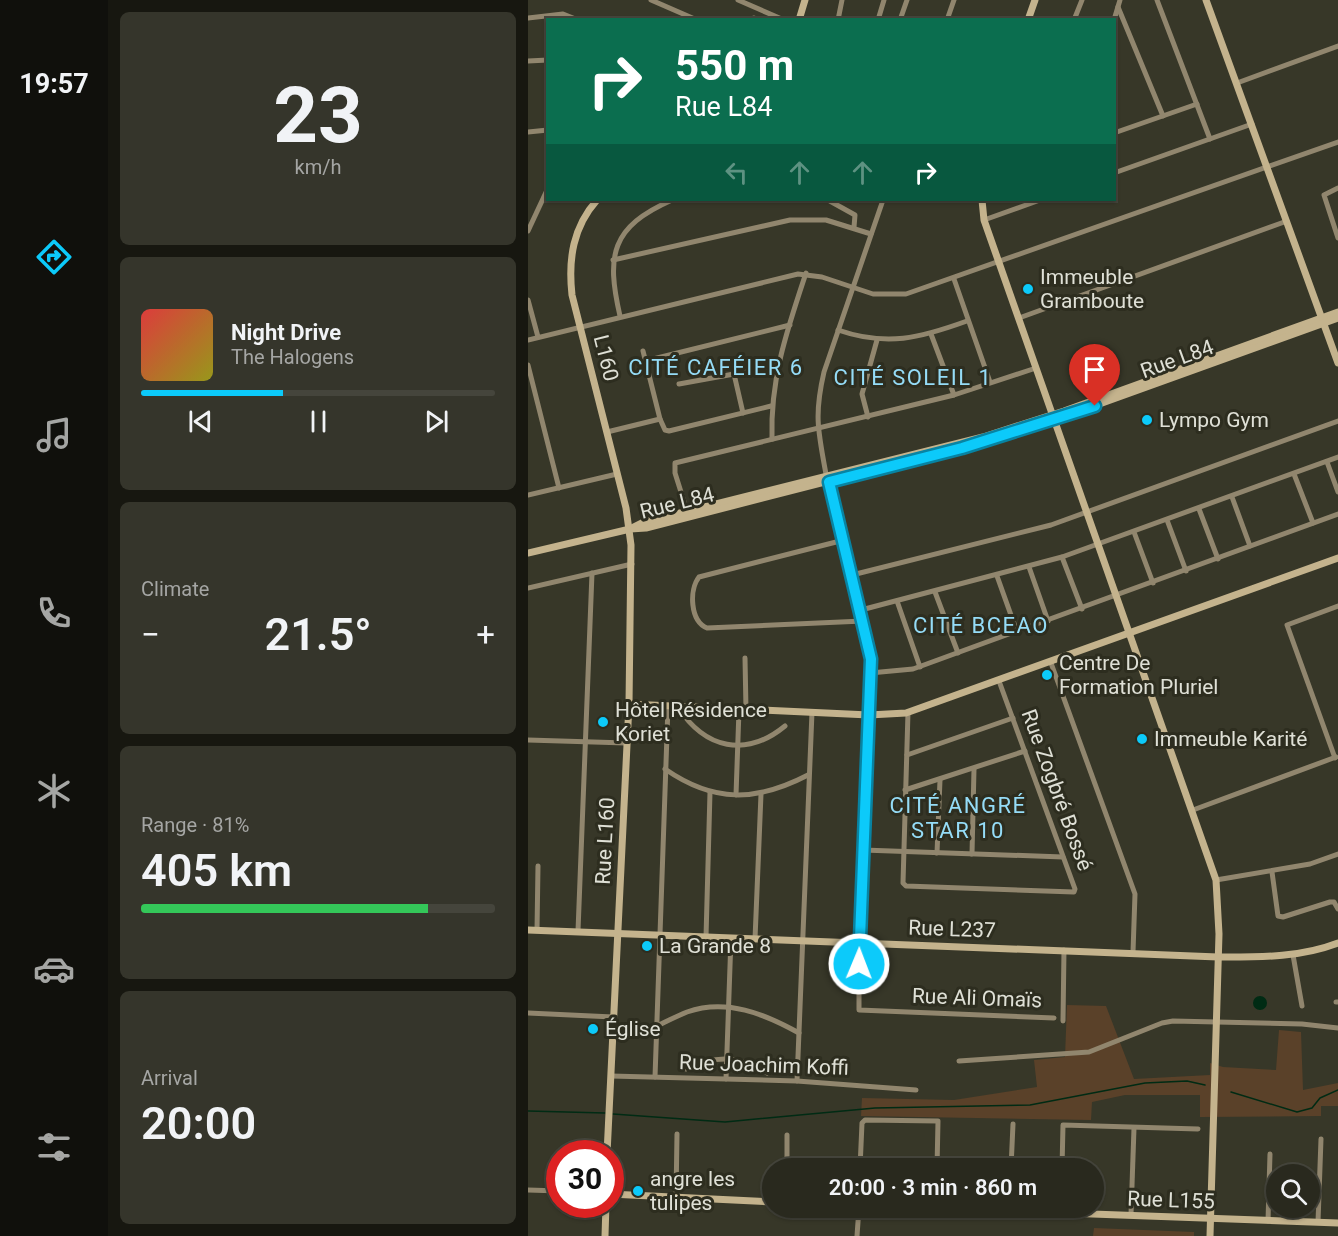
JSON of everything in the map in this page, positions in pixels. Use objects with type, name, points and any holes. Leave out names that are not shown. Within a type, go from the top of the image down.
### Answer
[{"type":"street","points":[[651,0],[692,18]]},
{"type":"street","points":[[738,0],[779,18]]},
{"type":"street","points":[[800,18],[805,0]]},
{"type":"street","points":[[838,18],[842,0]]},
{"type":"street","points":[[879,18],[884,0]]},
{"type":"street","points":[[901,18],[907,0]]},
{"type":"street","points":[[948,18],[954,0]]},
{"type":"street","points":[[1029,18],[1035,0]]},
{"type":"street","points":[[1075,18],[1082,0]]},
{"type":"street","points":[[1115,18],[1120,0]]},
{"type":"street","points":[[1157,0],[1210,140]]},
{"type":"street","points":[[1206,0],[1338,363]]},
{"type":"street","points":[[1118,7],[1163,116]]},
{"type":"street","points":[[528,18],[563,14],[573,18]]},
{"type":"street","points":[[1237,83],[1338,46]]},
{"type":"street","points":[[528,62],[546,60]]},
{"type":"street","points":[[1116,132],[1197,104]]},
{"type":"street","points":[[1116,172],[1252,124]]},
{"type":"street","points":[[528,132],[546,129]]},
{"type":"street","points":[[528,340],[784,276],[806,273],[887,296],[906,294],[1338,142]]},
{"type":"street","points":[[1338,188],[1324,195],[1324,200],[1338,238]]},
{"type":"street","points":[[528,231],[546,192]]},
{"type":"street","name":"L160","points":[[596,201],[577,231],[571,254],[572,295],[630,529]]},
{"type":"street","points":[[620,316],[613,285],[613,260],[620,241],[634,222],[652,208],[670,201]]},
{"type":"street","points":[[830,201],[855,215],[854,227]]},
{"type":"street","points":[[859,942],[869,715],[869,642],[828,478],[818,429],[818,400],[838,330],[883,201]]},
{"type":"street","points":[[982,201],[984,220],[1216,880],[1217,1022],[1210,1236]]},
{"type":"street","points":[[984,220],[1027,202]]},
{"type":"street","points":[[613,260],[790,220],[826,220],[871,234]]},
{"type":"street","points":[[1018,318],[1287,221]]},
{"type":"street","points":[[772,439],[771,406],[778,365],[806,273]]},
{"type":"street","points":[[954,279],[990,382]]},
{"type":"street","points":[[528,300],[538,337]]},
{"type":"street","name":"Rue L84","points":[[630,529],[634,525],[687,511],[962,448],[1054,417],[1322,320],[1338,312]]},
{"type":"street","name":"Rue L84","points":[[1322,320],[1338,318]]},
{"type":"street","points":[[838,330],[877,340],[909,339],[967,321]]},
{"type":"street","points":[[645,361],[790,325]]},
{"type":"street","points":[[930,334],[954,395]]},
{"type":"street","points":[[868,417],[862,394],[877,340]]},
{"type":"street","points":[[643,351],[660,419],[665,430],[669,431],[771,406]]},
{"type":"street","points":[[528,364],[559,488]]},
{"type":"street","points":[[680,384],[778,365]]},
{"type":"street","points":[[687,511],[675,473],[675,463],[954,395],[1036,368]]},
{"type":"street","points":[[734,374],[743,413]]},
{"type":"street","points":[[607,432],[660,419]]},
{"type":"street","points":[[852,574],[978,545],[1087,513],[1148,488],[1338,421]]},
{"type":"street","points":[[861,610],[1062,557],[1338,458]]},
{"type":"street","points":[[1327,462],[1338,492]]},
{"type":"street","points":[[528,495],[618,474]]},
{"type":"street","points":[[1294,474],[1313,523]]},
{"type":"street","name":"Rue L84","points":[[630,529],[646,528],[828,478]]},
{"type":"street","points":[[1232,497],[1250,546]]},
{"type":"street","points":[[1199,509],[1218,559]]},
{"type":"street","points":[[870,673],[920,667],[1338,514]]},
{"type":"street","points":[[1167,520],[1186,571]]},
{"type":"street","points":[[528,553],[630,529]]},
{"type":"street","name":"Rue L160","points":[[608,1140],[616,933],[629,704],[632,564],[630,529]]},
{"type":"street","points":[[1134,532],[1153,583]]},
{"type":"street","points":[[844,540],[699,577],[693,593],[695,617],[701,626],[707,628],[864,621]]},
{"type":"street","points":[[1062,557],[1082,609]]},
{"type":"street","points":[[629,704],[869,715],[908,712],[1051,663],[1338,558]]},
{"type":"street","points":[[528,588],[632,564]]},
{"type":"street","points":[[1029,567],[1048,621]]},
{"type":"street","points":[[578,931],[592,573]]},
{"type":"street","points":[[997,576],[1017,632]]},
{"type":"street","points":[[935,592],[958,653]]},
{"type":"street","points":[[897,601],[920,667]]},
{"type":"street","points":[[1193,810],[1336,757],[1287,625],[1338,606]]},
{"type":"street","points":[[736,795],[737,746],[746,658]]},
{"type":"street","points":[[1051,663],[1135,894],[1133,952]]},
{"type":"street","name":"Rue Zogbré Bossé","points":[[908,712],[902,880],[906,886],[1074,892],[1064,857],[999,681]]},
{"type":"street","points":[[655,1077],[668,706]]},
{"type":"street","points":[[678,706],[688,722],[704,736],[737,746],[769,739],[785,726]]},
{"type":"street","points":[[797,1082],[812,712]]},
{"type":"street","points":[[907,755],[1013,718]]},
{"type":"street","points":[[528,740],[626,743]]},
{"type":"street","points":[[905,790],[1025,751]]},
{"type":"street","points":[[665,769],[679,779],[710,792],[736,795],[761,794],[787,786],[808,775]]},
{"type":"street","points":[[972,854],[974,769]]},
{"type":"street","points":[[937,853],[940,780]]},
{"type":"street","points":[[706,937],[710,792]]},
{"type":"street","points":[[755,939],[761,794]]},
{"type":"street","points":[[863,849],[1064,857]]},
{"type":"street","points":[[1216,880],[1272,872],[1324,860],[1338,854]]},
{"type":"street","points":[[537,930],[538,866]]},
{"type":"street","points":[[1272,872],[1275,912],[1278,916],[1283,917],[1330,902],[1334,902],[1338,909]]},
{"type":"street","name":"Rue L237","points":[[528,930],[1218,957],[1293,955],[1338,943]]},
{"type":"street","points":[[726,1079],[730,938]]},
{"type":"street","name":"Rue Ali Omaïs","points":[[859,942],[859,1010],[1053,1018]]},
{"type":"street","points":[[1063,1021],[1064,950]]},
{"type":"street","points":[[1293,955],[1302,1006]]},
{"type":"street","points":[[657,1026],[694,1010],[728,1007],[767,1016],[799,1033]]},
{"type":"street","points":[[528,1013],[613,1017]]},
{"type":"street","points":[[959,1061],[1089,1052],[1162,1023],[1302,1024],[1338,1028]]},
{"type":"street","points":[[686,1069],[704,1061],[727,1058],[749,1062],[766,1072]]},
{"type":"street","name":"Rue Joachim Koffi","points":[[611,1076],[797,1082],[916,1090]]},
{"type":"street","points":[[861,1158],[863,1121],[938,1121],[937,1158]]},
{"type":"street","points":[[1011,1158],[1013,1124]]},
{"type":"street","points":[[1062,1158],[1063,1125],[1198,1129]]},
{"type":"street","points":[[1131,1215],[1134,1128]]},
{"type":"street","points":[[676,1198],[677,1134]]},
{"type":"street","points":[[787,1136],[787,1158]]},
{"type":"street","points":[[1318,1222],[1322,1139]]},
{"type":"street","points":[[1268,1221],[1270,1154]]},
{"type":"street","points":[[528,1190],[546,1191]]},
{"type":"street","points":[[624,1195],[762,1202]]},
{"type":"street","name":"Rue L155","points":[[1104,1213],[1338,1223]]},
{"type":"street","points":[[606,1218],[606,1236]]},
{"type":"street","points":[[857,1236],[858,1218]]},
{"type":"shaded area","points":[[1260,996],[1265,998],[1267,1003],[1265,1008],[1260,1010],[1255,1008],[1253,1003],[1255,998]]},
{"type":"shaded area","points":[[1067,1005],[1106,1006],[1134,1079],[1210,1075],[1210,1063],[1223,1067],[1276,1070],[1279,1030],[1301,1032],[1303,1090],[1338,1083],[1338,1106],[1321,1106],[1321,1116],[1200,1117],[1200,1095],[1125,1095],[1092,1102],[1091,1120],[861,1116],[862,1098],[954,1100],[1037,1087],[1034,1060],[1065,1057]]},
{"type":"shaded area","points":[[1094,1228],[1194,1232],[1194,1236],[1093,1236]]},
{"type":"waterway","points":[[613,1114],[725,1122],[875,1108],[1030,1105],[1145,1083],[1187,1081],[1205,1085]]},
{"type":"waterway","points":[[1231,1092],[1297,1112],[1312,1108],[1320,1098],[1338,1090]]},
{"type":"waterway","points":[[528,1111],[605,1113]]},
{"type":"place","name":"Immeuble Gramboute","points":[[1028,289]]},
{"type":"place","name":"Lympo Gym","points":[[1147,420]]},
{"type":"place","name":"Centre De Formation Pluriel","points":[[1047,675]]},
{"type":"place","name":"Hôtel Résidence Koriet","points":[[603,722]]},
{"type":"place","name":"Immeuble Karité","points":[[1142,739]]},
{"type":"place","name":"La Grande 8","points":[[647,946]]},
{"type":"place","name":"Église","points":[[593,1029]]},
{"type":"place","name":"angre les tulipes","points":[[638,1191]]},
{"type":"district","name":"CITÉ CAFÉIER 6","points":[[716,367]]},
{"type":"district","name":"CITÉ SOLEIL 1","points":[[913,377]]},
{"type":"district","name":"CITÉ BCEAO","points":[[981,625]]},
{"type":"district","name":"CITÉ ANGRÉ STAR 10","points":[[958,818]]},
{"type":"route","points":[[859,964],[871,659],[869,642],[829,482],[962,448],[1095,406]]}]
